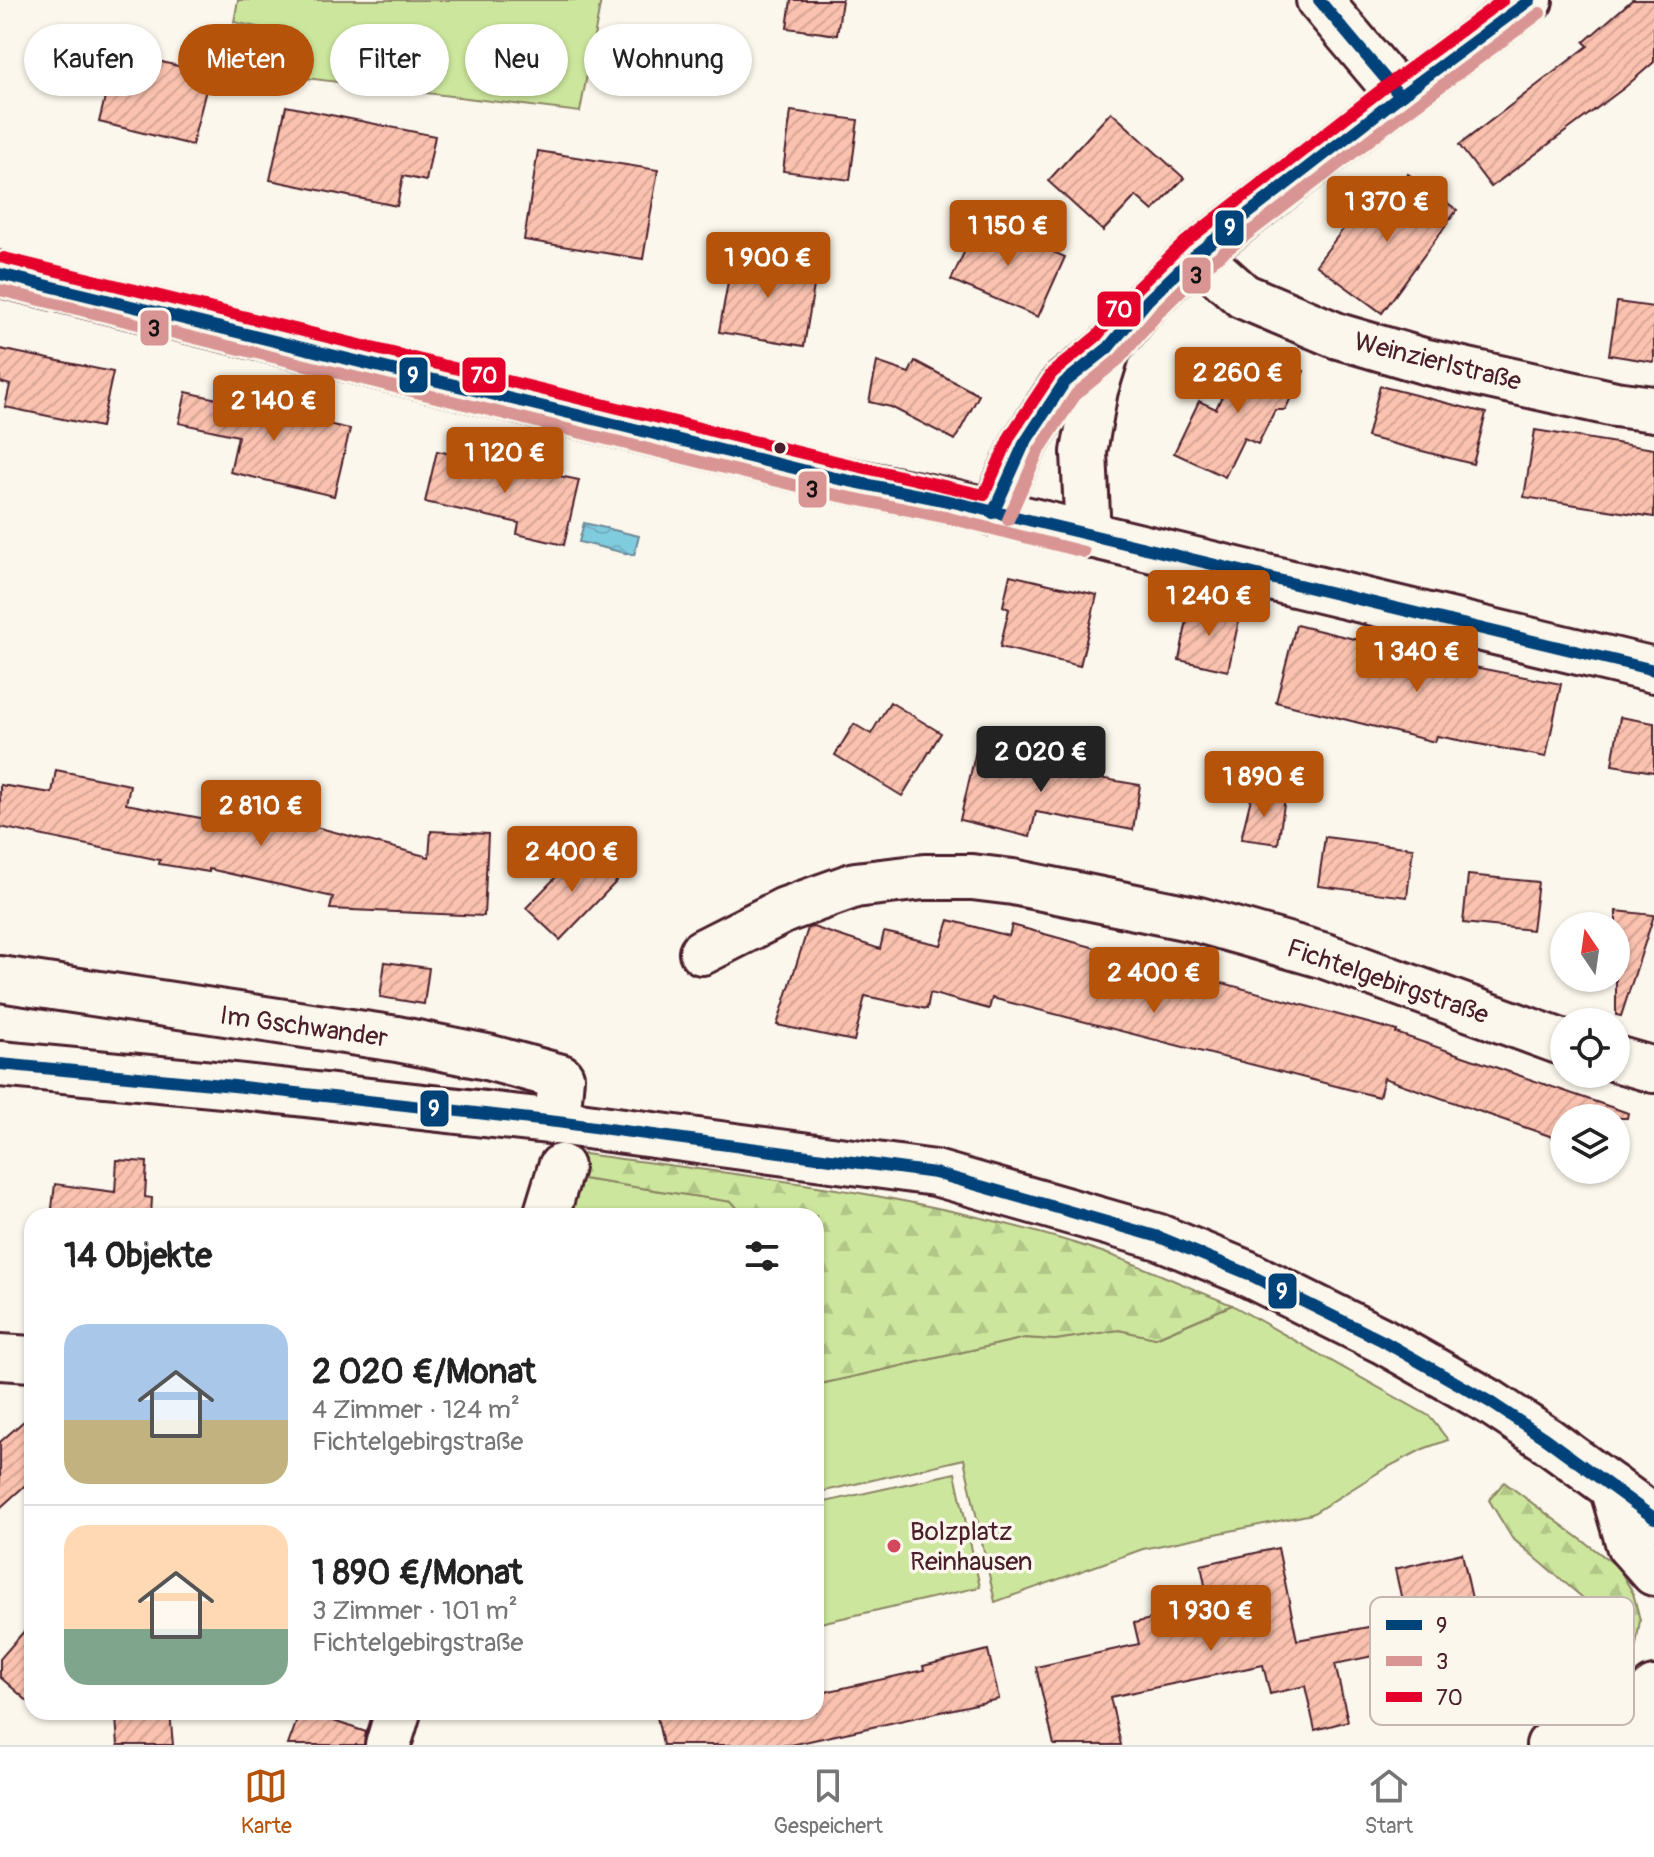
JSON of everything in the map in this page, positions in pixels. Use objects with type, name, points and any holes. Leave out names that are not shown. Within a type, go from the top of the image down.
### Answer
[{"type":"street","points":[[1319,0],[1400,96]]},
{"type":"street","points":[[993,513],[1024,444],[1064,383],[1108,348],[1148,300],[1196,254],[1530,0]]},
{"type":"street","name":"Weinzierlstraße","points":[[1196,254],[1243,296],[1338,336],[1427,362],[1615,404],[1654,409]]},
{"type":"street","points":[[0,274],[835,478],[1654,670]]},
{"type":"street","points":[[1088,536],[1084,452],[1095,390],[1108,348]]},
{"type":"street","name":"Fichtelgebirgstraße","points":[[702,952],[785,910],[855,885],[924,877],[972,877],[1013,882],[1199,920],[1325,956],[1550,1038]]},
{"type":"street","name":"Im Gschwander","points":[[0,979],[397,1039],[487,1057],[561,1077],[557,1122]]},
{"type":"street","points":[[1630,1063],[1654,1070]]},
{"type":"street","points":[[0,1064],[557,1122],[935,1173],[1159,1237],[1244,1272],[1383,1341],[1490,1402],[1654,1518]]},
{"type":"street","points":[[548,1208],[561,1167]]},
{"type":"street","points":[[0,1357],[24,1358]]},
{"type":"street","points":[[1612,1487],[1629,1545],[1654,1573]]},
{"type":"street","points":[[1634,1707],[1645,1701],[1654,1689]]},
{"type":"street","points":[[388,1745],[396,1720]]},
{"type":"street","points":[[1566,1741],[1598,1725]]},
{"type":"street","points":[[1566,1741],[1654,1726]]},
{"type":"green space","points":[[238,0],[601,0],[596,24],[584,24],[584,91],[580,112],[449,96],[449,24],[330,24],[330,81],[314,79],[314,24],[234,22]]},
{"type":"green space","points":[[576,1153],[904,1201],[1033,1231],[1096,1250],[1232,1305],[1155,1338],[1119,1330],[1055,1340],[1025,1338],[824,1383],[824,1208],[737,1208],[732,1202],[576,1178]]},
{"type":"green space","points":[[576,1178],[733,1202],[738,1208],[567,1208]]},
{"type":"green space","points":[[1232,1305],[1429,1416],[1448,1440],[1384,1469],[1312,1514],[1143,1549],[995,1602],[964,1459],[824,1491],[824,1383],[1025,1338],[1055,1340],[1119,1330],[1156,1338]]},
{"type":"green space","name":"Bolzplatz Reinhausen","points":[[955,1473],[980,1587],[824,1622],[824,1502]]},
{"type":"green space","points":[[1504,1482],[1618,1567],[1633,1593],[1640,1620],[1634,1650],[1634,1597],[1582,1597],[1512,1538],[1489,1500]]},
{"type":"water","points":[[584,523],[639,536],[634,555],[579,542]]},
{"type":"building","points":[[791,0],[842,0],[837,35],[787,28]]},
{"type":"building","points":[[1632,0],[1654,0],[1654,62],[1491,187],[1459,145],[1588,46],[1584,42]]},
{"type":"building","points":[[162,62],[178,66],[178,96],[204,96],[192,145],[99,122],[105,96],[162,96]]},
{"type":"building","points":[[286,106],[435,136],[426,181],[403,176],[397,206],[270,180]]},
{"type":"building","points":[[791,111],[858,120],[850,180],[783,171]]},
{"type":"building","points":[[1111,112],[1184,178],[1153,211],[1136,196],[1103,231],[1048,181]]},
{"type":"building","points":[[538,151],[658,170],[643,259],[524,240]]},
{"type":"building","points":[[1408,174],[1457,210],[1382,313],[1316,265],[1356,212],[1373,223]]},
{"type":"building","points":[[980,219],[1065,257],[1038,317],[951,280]]},
{"type":"building","points":[[733,254],[817,268],[804,346],[719,332]]},
{"type":"building","points":[[1617,302],[1654,307],[1654,362],[1609,355]]},
{"type":"building","points":[[0,349],[113,372],[101,427],[5,407],[10,385],[0,382]]},
{"type":"building","points":[[1262,352],[1304,371],[1285,410],[1275,410],[1258,444],[1244,438],[1225,477],[1174,453],[1199,401],[1216,409],[1232,374],[1248,382]]},
{"type":"building","points":[[915,361],[979,395],[955,440],[891,407],[869,402],[877,362],[909,373]]},
{"type":"building","points":[[1380,386],[1486,413],[1473,464],[1367,437]]},
{"type":"building","points":[[186,392],[350,429],[334,496],[230,472],[238,436],[179,423]]},
{"type":"building","points":[[1535,430],[1654,449],[1654,517],[1524,497]]},
{"type":"building","points":[[437,451],[579,480],[564,545],[517,534],[519,523],[425,502]]},
{"type":"building","points":[[1010,575],[1097,595],[1080,666],[1000,647],[1009,609],[1003,606]]},
{"type":"building","points":[[1190,605],[1240,615],[1228,671],[1179,660]]},
{"type":"building","points":[[1296,625],[1454,663],[1561,684],[1546,757],[1437,736],[1435,742],[1276,702]]},
{"type":"building","points":[[890,702],[941,733],[902,796],[835,755],[854,724],[871,734]]},
{"type":"building","points":[[1620,717],[1654,723],[1654,772],[1612,765]]},
{"type":"building","points":[[978,742],[1048,759],[1046,769],[1140,785],[1133,830],[1036,812],[1030,837],[960,820]]},
{"type":"building","points":[[56,770],[130,785],[126,804],[254,828],[260,802],[315,814],[312,826],[429,857],[431,831],[488,834],[484,916],[330,909],[333,897],[209,869],[209,872],[159,864],[160,860],[0,827],[0,785],[52,793]]},
{"type":"building","points":[[1252,794],[1285,798],[1278,844],[1241,839]]},
{"type":"building","points":[[1325,837],[1413,848],[1407,897],[1318,886]]},
{"type":"building","points":[[583,849],[617,881],[560,940],[526,908]]},
{"type":"building","points":[[1468,875],[1538,882],[1532,930],[1463,923]]},
{"type":"building","points":[[1630,912],[1654,915],[1630,988]]},
{"type":"building","points":[[949,920],[1009,936],[1012,925],[1397,1031],[1602,1104],[1550,1104],[1550,1136],[1384,1078],[1379,1097],[992,998],[989,1009],[930,993],[927,1009],[865,996],[854,1041],[777,1025],[808,928],[880,949],[884,932],[941,945]]},
{"type":"building","points":[[385,962],[429,968],[424,1004],[380,997]]},
{"type":"building","points":[[1616,992],[1629,992],[1624,1008],[1616,1008]]},
{"type":"building","points":[[117,1160],[147,1162],[145,1197],[152,1198],[151,1208],[52,1208],[55,1184],[115,1192]]},
{"type":"building","points":[[24,1421],[24,1486],[0,1508],[0,1442]]},
{"type":"building","points":[[1278,1548],[1297,1640],[1370,1627],[1370,1657],[1335,1664],[1348,1721],[1315,1730],[1305,1686],[1270,1694],[1263,1665],[1110,1697],[1121,1745],[1054,1745],[1036,1667],[1139,1644],[1134,1623],[1209,1605],[1201,1565]]},
{"type":"building","points":[[1462,1553],[1472,1597],[1401,1597],[1395,1569]]},
{"type":"building","points":[[24,1631],[24,1698],[0,1677],[0,1659]]},
{"type":"building","points":[[988,1650],[999,1699],[791,1745],[663,1745],[658,1720],[824,1720],[824,1692],[924,1670],[923,1666]]},
{"type":"building","points":[[116,1720],[171,1720],[173,1745],[118,1745]]},
{"type":"building","points":[[297,1720],[331,1720],[366,1732],[364,1745],[288,1745]]},
{"type":"transit line","name":"9","points":[[1319,0],[1400,96]]},
{"type":"transit line","name":"70","points":[[4,258],[984,495],[1010,436],[1052,373],[1097,336],[1137,288],[1185,242],[1503,0]]},
{"type":"transit line","name":"9","points":[[993,513],[1024,444],[1064,383],[1108,348],[1148,300],[1196,254],[1530,0]]},
{"type":"transit line","name":"3","points":[[1008,520],[1038,452],[1076,394],[1119,359],[1160,311],[1206,266],[1540,13]]},
{"type":"transit line","name":"9","points":[[0,274],[835,478],[953,502],[1654,670]]},
{"type":"transit line","name":"3","points":[[0,290],[831,494],[949,518],[1084,552]]},
{"type":"transit line","name":"9","points":[[0,1064],[557,1122],[935,1173],[1159,1237],[1244,1272],[1383,1341],[1490,1402],[1654,1518]]},
{"type":"place","name":"Bolzplatz Reinhausen","points":[[894,1546]]}]
